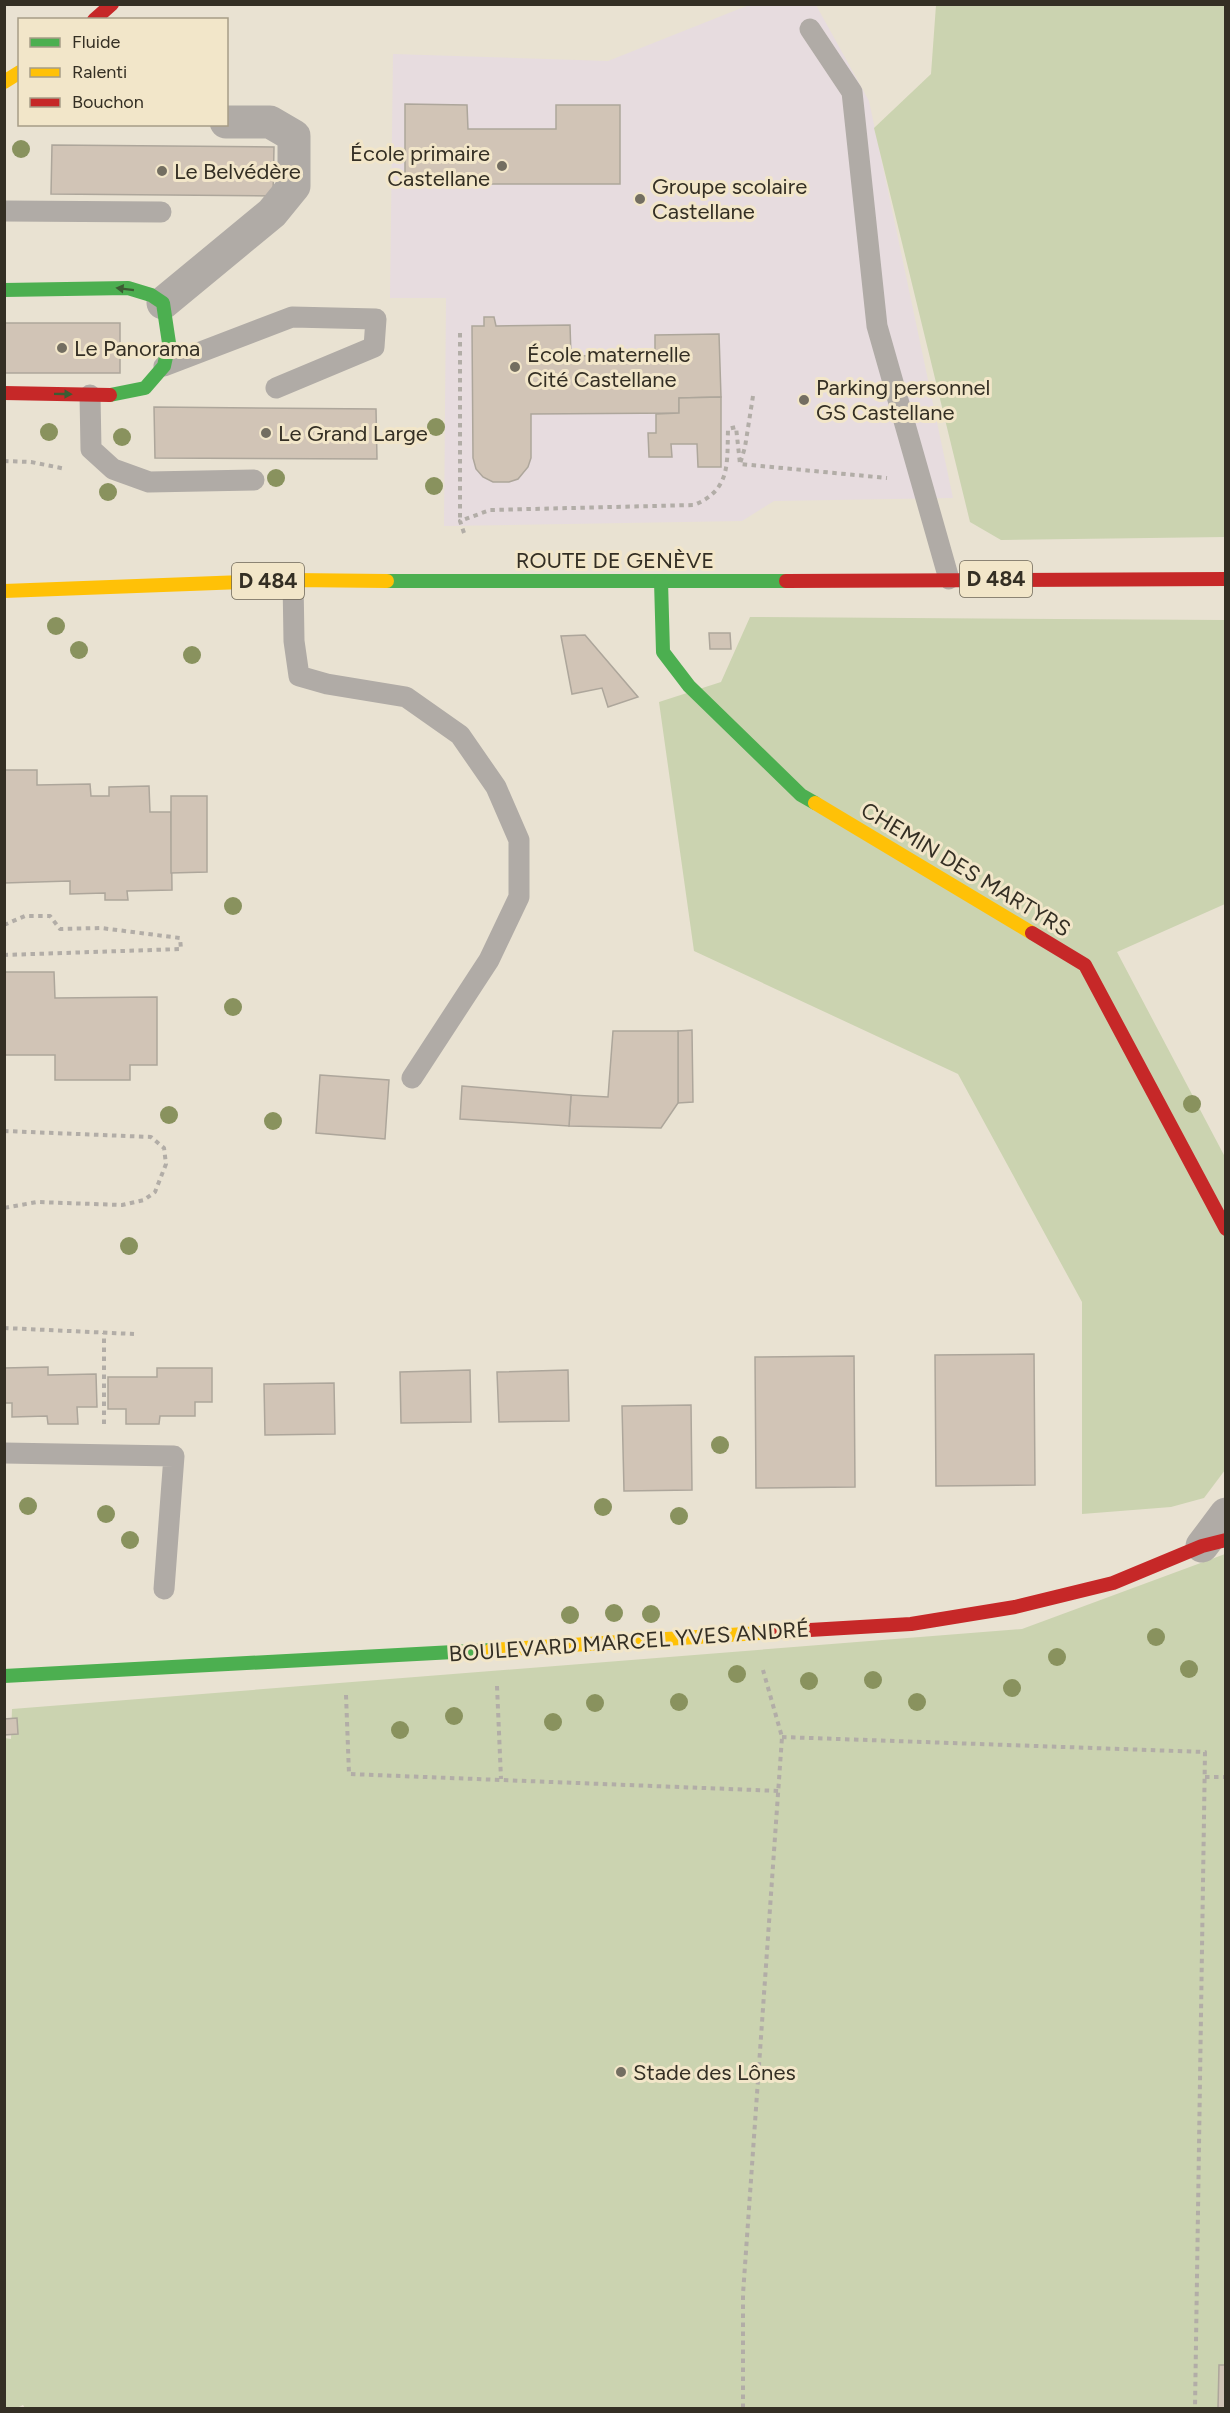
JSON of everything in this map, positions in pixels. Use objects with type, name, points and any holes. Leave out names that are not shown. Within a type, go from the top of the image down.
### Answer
[{"type":"street","points":[[96,18],[112,4]]},
{"type":"street","points":[[163,303],[272,213],[294,186],[294,136],[270,122],[228,122]]},
{"type":"street","points":[[4,290],[128,288],[151,295],[163,303],[169,343],[164,366],[145,388],[108,395],[4,393]]},
{"type":"street","name":"ROUTE DE GENÈVE","points":[[4,591],[293,580],[531,582],[1226,579]]},
{"type":"street","name":"CHEMIN DES MARTYRS","points":[[661,581],[663,652],[689,686],[801,795],[1085,964],[1226,1229]]},
{"type":"street","name":"BOULEVARD MARCEL YVES ANDRÉ","points":[[4,1676],[494,1650],[911,1624],[1015,1607],[1113,1583],[1214,1543],[1226,1514]]},
{"type":"lane","points":[[810,29],[852,92],[877,326],[949,579]]},
{"type":"lane","points":[[4,211],[161,212]]},
{"type":"lane","points":[[164,366],[292,317],[376,319],[374,347],[276,388]]},
{"type":"lane","points":[[90,395],[91,449],[113,469],[149,482],[255,480]]},
{"type":"lane","points":[[293,580],[294,641],[299,676],[327,684],[406,697],[460,735],[496,787],[519,840],[519,897],[489,960],[412,1078]]},
{"type":"lane","points":[[4,1454],[174,1456],[164,1589]]},
{"type":"path","points":[[460,333],[460,521],[464,533]]},
{"type":"path","points":[[740,465],[746,447],[753,396]]},
{"type":"path","points":[[460,521],[490,510],[694,505],[709,499],[721,485],[727,469],[728,429],[736,427],[740,465]]},
{"type":"path","points":[[4,461],[30,462],[81,472],[113,469]]},
{"type":"path","points":[[740,465],[921,481]]},
{"type":"path","points":[[4,925],[25,916],[50,915],[60,929],[101,928],[180,938],[181,949],[4,955]]},
{"type":"path","points":[[4,1131],[151,1137],[164,1148],[166,1164],[155,1192],[144,1200],[122,1205],[37,1202],[4,1208]]},
{"type":"path","points":[[4,1328],[134,1334]]},
{"type":"path","points":[[104,1333],[104,1402]]},
{"type":"path","points":[[743,2409],[743,2294],[782,1737],[761,1660]]},
{"type":"path","points":[[496,1676],[501,1779]]},
{"type":"path","points":[[346,1686],[350,1774],[780,1791]]},
{"type":"path","points":[[782,1737],[1205,1752],[1195,2409]]},
{"type":"path","points":[[1205,1777],[1226,1777]]},
{"type":"shaded area","name":"Groupe scolaire Castellane","points":[[749,5],[816,5],[869,101],[953,498],[774,501],[742,521],[444,526],[446,298],[390,298],[393,54],[608,61]]},
{"type":"green space","points":[[936,5],[1225,5],[1225,537],[1001,540],[970,522],[874,128],[931,74]]},
{"type":"green space","points":[[750,617],[1225,620],[1225,904],[1117,952],[1225,1157],[1225,1470],[1204,1498],[1171,1507],[1082,1514],[1082,1302],[958,1074],[694,951],[659,702],[721,682]]},
{"type":"green space","name":"Stade des Lônes","points":[[1225,1554],[1225,2408],[25,2408],[23,2405],[17,2408],[5,2408],[4,1738],[11,1739],[12,1709],[1022,1629]]},
{"type":"building","points":[[405,104],[467,105],[468,129],[556,129],[556,105],[620,105],[620,184],[405,184]]},
{"type":"building","name":"Le Belvédère","points":[[52,145],[274,147],[273,196],[51,194]]},
{"type":"building","points":[[484,317],[494,317],[496,326],[570,325],[571,356],[655,355],[655,335],[719,334],[721,397],[679,398],[679,413],[531,414],[531,458],[528,467],[518,479],[509,482],[493,482],[483,477],[476,469],[473,458],[472,326],[484,326]]},
{"type":"building","name":"Le Panorama","points":[[4,323],[120,323],[120,373],[4,373]]},
{"type":"building","points":[[721,397],[721,467],[698,467],[697,444],[671,444],[672,457],[649,457],[648,433],[656,433],[656,414],[679,413],[679,398]]},
{"type":"building","name":"Le Grand Large","points":[[154,407],[376,409],[377,459],[155,458]]},
{"type":"building","points":[[709,633],[730,633],[731,649],[710,649]]},
{"type":"building","points":[[585,635],[638,697],[608,707],[602,688],[572,694],[561,636]]},
{"type":"building","points":[[4,770],[37,770],[37,785],[90,784],[91,796],[109,796],[109,787],[149,786],[150,812],[171,812],[172,890],[127,891],[128,900],[105,900],[105,893],[70,894],[70,881],[4,883]]},
{"type":"building","points":[[171,796],[207,796],[207,872],[171,873]]},
{"type":"building","points":[[4,972],[54,972],[55,998],[157,997],[157,1065],[130,1065],[130,1080],[55,1080],[55,1055],[4,1055]]},
{"type":"building","points":[[692,1030],[693,1102],[678,1103],[678,1031]]},
{"type":"building","points":[[613,1031],[678,1031],[678,1103],[661,1128],[569,1126],[571,1095],[608,1097]]},
{"type":"building","points":[[320,1075],[389,1080],[385,1139],[316,1133]]},
{"type":"building","points":[[462,1086],[571,1095],[569,1126],[460,1119]]},
{"type":"building","points":[[1034,1354],[1035,1485],[936,1486],[935,1355]]},
{"type":"building","points":[[854,1356],[855,1487],[756,1488],[755,1357]]},
{"type":"building","points":[[48,1367],[48,1375],[96,1374],[97,1407],[77,1407],[78,1424],[48,1424],[47,1416],[12,1417],[12,1403],[4,1403],[4,1368]]},
{"type":"building","points":[[157,1368],[212,1368],[212,1402],[195,1402],[195,1416],[160,1416],[159,1424],[126,1424],[126,1409],[108,1409],[108,1377],[157,1377]]},
{"type":"building","points":[[470,1370],[471,1422],[401,1423],[400,1372]]},
{"type":"building","points":[[568,1370],[569,1421],[499,1422],[497,1372]]},
{"type":"building","points":[[334,1383],[335,1434],[265,1435],[264,1384]]},
{"type":"building","points":[[691,1405],[692,1490],[624,1491],[622,1406]]},
{"type":"building","points":[[17,1718],[18,1734],[4,1735],[4,1719]]},
{"type":"building","points":[[1219,2365],[1226,2365],[1226,2408],[1218,2408]]},
{"type":"traffic: fast","points":[[4,290],[128,288],[151,295],[163,303],[169,343],[164,366],[145,388],[110,395]]},
{"type":"traffic: fast","points":[[387,581],[786,581]]},
{"type":"traffic: fast","points":[[661,581],[663,652],[689,686],[801,795],[815,803]]},
{"type":"traffic: fast","points":[[4,1676],[491,1650]]},
{"type":"traffic: slow","points":[[4,82],[18,73]]},
{"type":"traffic: slow","points":[[4,591],[293,580],[387,581]]},
{"type":"traffic: slow","points":[[815,803],[1032,933]]},
{"type":"traffic: slow","points":[[491,1650],[776,1632]]},
{"type":"traffic: jam","points":[[96,18],[112,4]]},
{"type":"traffic: jam","points":[[4,393],[110,395]]},
{"type":"traffic: jam","points":[[786,581],[1226,579]]},
{"type":"traffic: jam","points":[[1032,933],[1085,965],[1226,1229]]},
{"type":"traffic: jam","points":[[776,1632],[911,1624],[1015,1607],[1113,1583],[1202,1546],[1226,1540]]},
{"type":"place","name":"École primaire Castellane","points":[[502,166]]},
{"type":"place","name":"Le Belvédère","points":[[162,171]]},
{"type":"place","name":"Groupe scolaire Castellane","points":[[640,199]]},
{"type":"place","name":"Le Panorama","points":[[62,348]]},
{"type":"place","name":"École maternelle Cité Castellane","points":[[515,367]]},
{"type":"place","name":"Parking personnel GS Castellane","points":[[804,400]]},
{"type":"place","name":"Le Grand Large","points":[[266,433]]},
{"type":"place","name":"Stade des Lônes","points":[[621,2072]]}]
